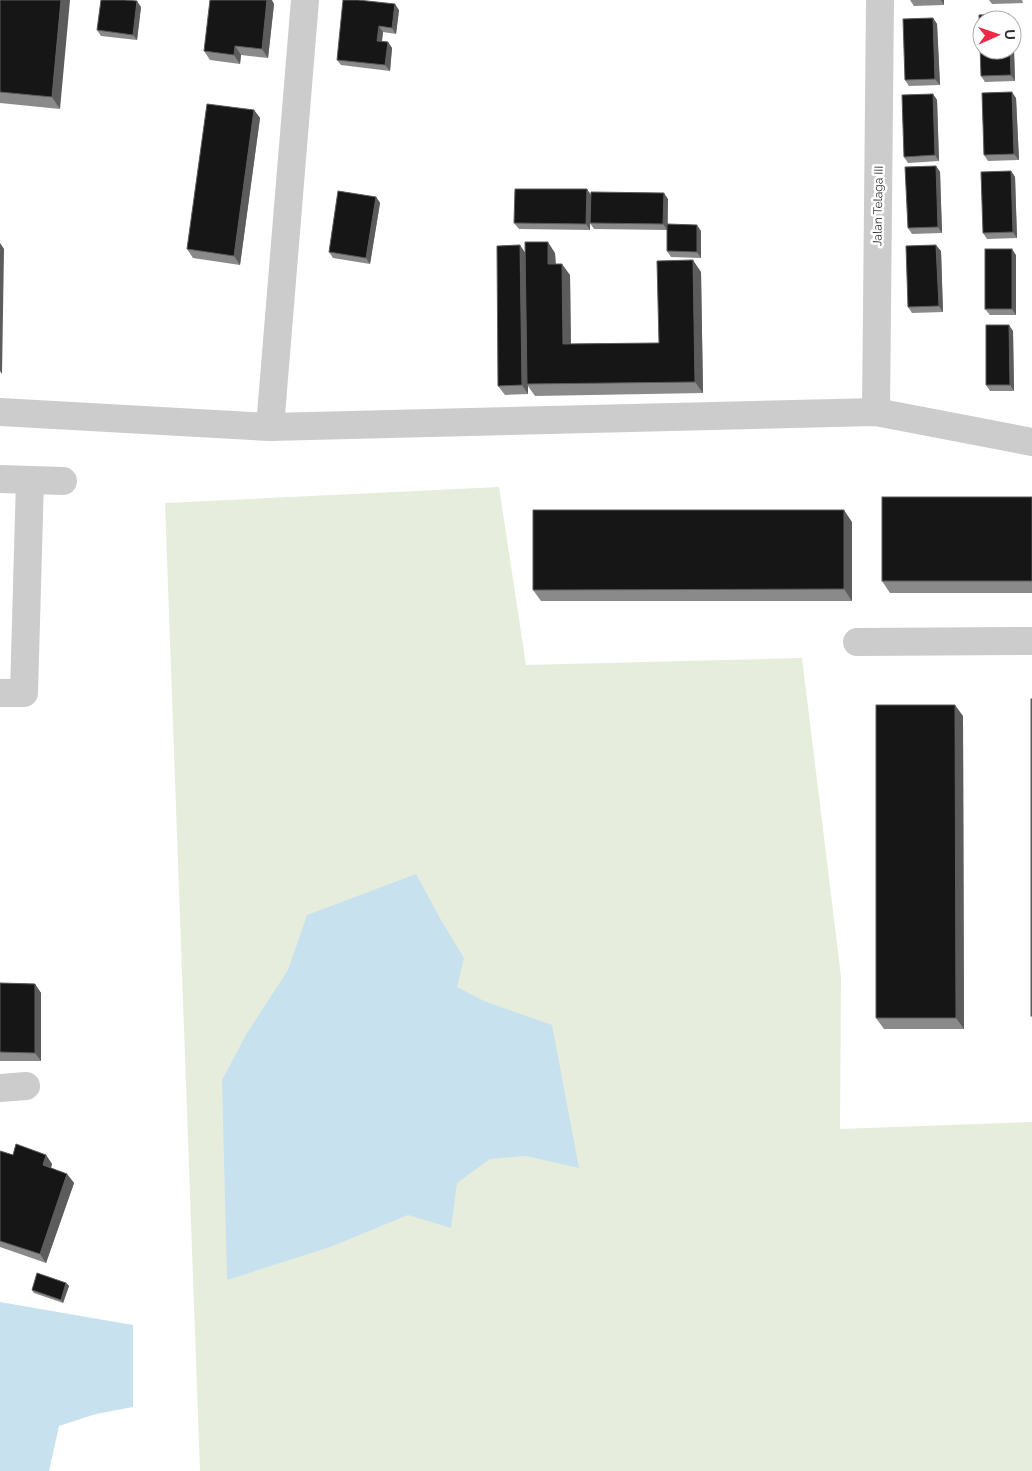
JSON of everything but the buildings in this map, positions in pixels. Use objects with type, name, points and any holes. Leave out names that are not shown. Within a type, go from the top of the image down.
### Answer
[{"type":"street","points":[[270,427],[305,0]]},
{"type":"street","name":"Jalan Telaga III","points":[[876,412],[880,0]]},
{"type":"street","points":[[0,412],[270,427],[876,412],[1032,442]]},
{"type":"street","points":[[0,479],[63,481]]},
{"type":"street","points":[[0,693],[24,693],[30,480]]},
{"type":"street","points":[[857,642],[1032,641]]},
{"type":"green space","points":[[499,487],[526,665],[802,658],[841,976],[840,1129],[1032,1122],[1032,1471],[200,1471],[165,503]]},
{"type":"water","points":[[416,874],[464,958],[457,987],[484,1001],[552,1025],[579,1168],[526,1156],[490,1159],[457,1183],[451,1228],[408,1215],[330,1247],[227,1280],[222,1080],[247,1033],[288,970],[307,915]]},
{"type":"water","points":[[0,1302],[133,1325],[133,1407],[96,1414],[59,1426],[49,1471],[0,1471]]}]
